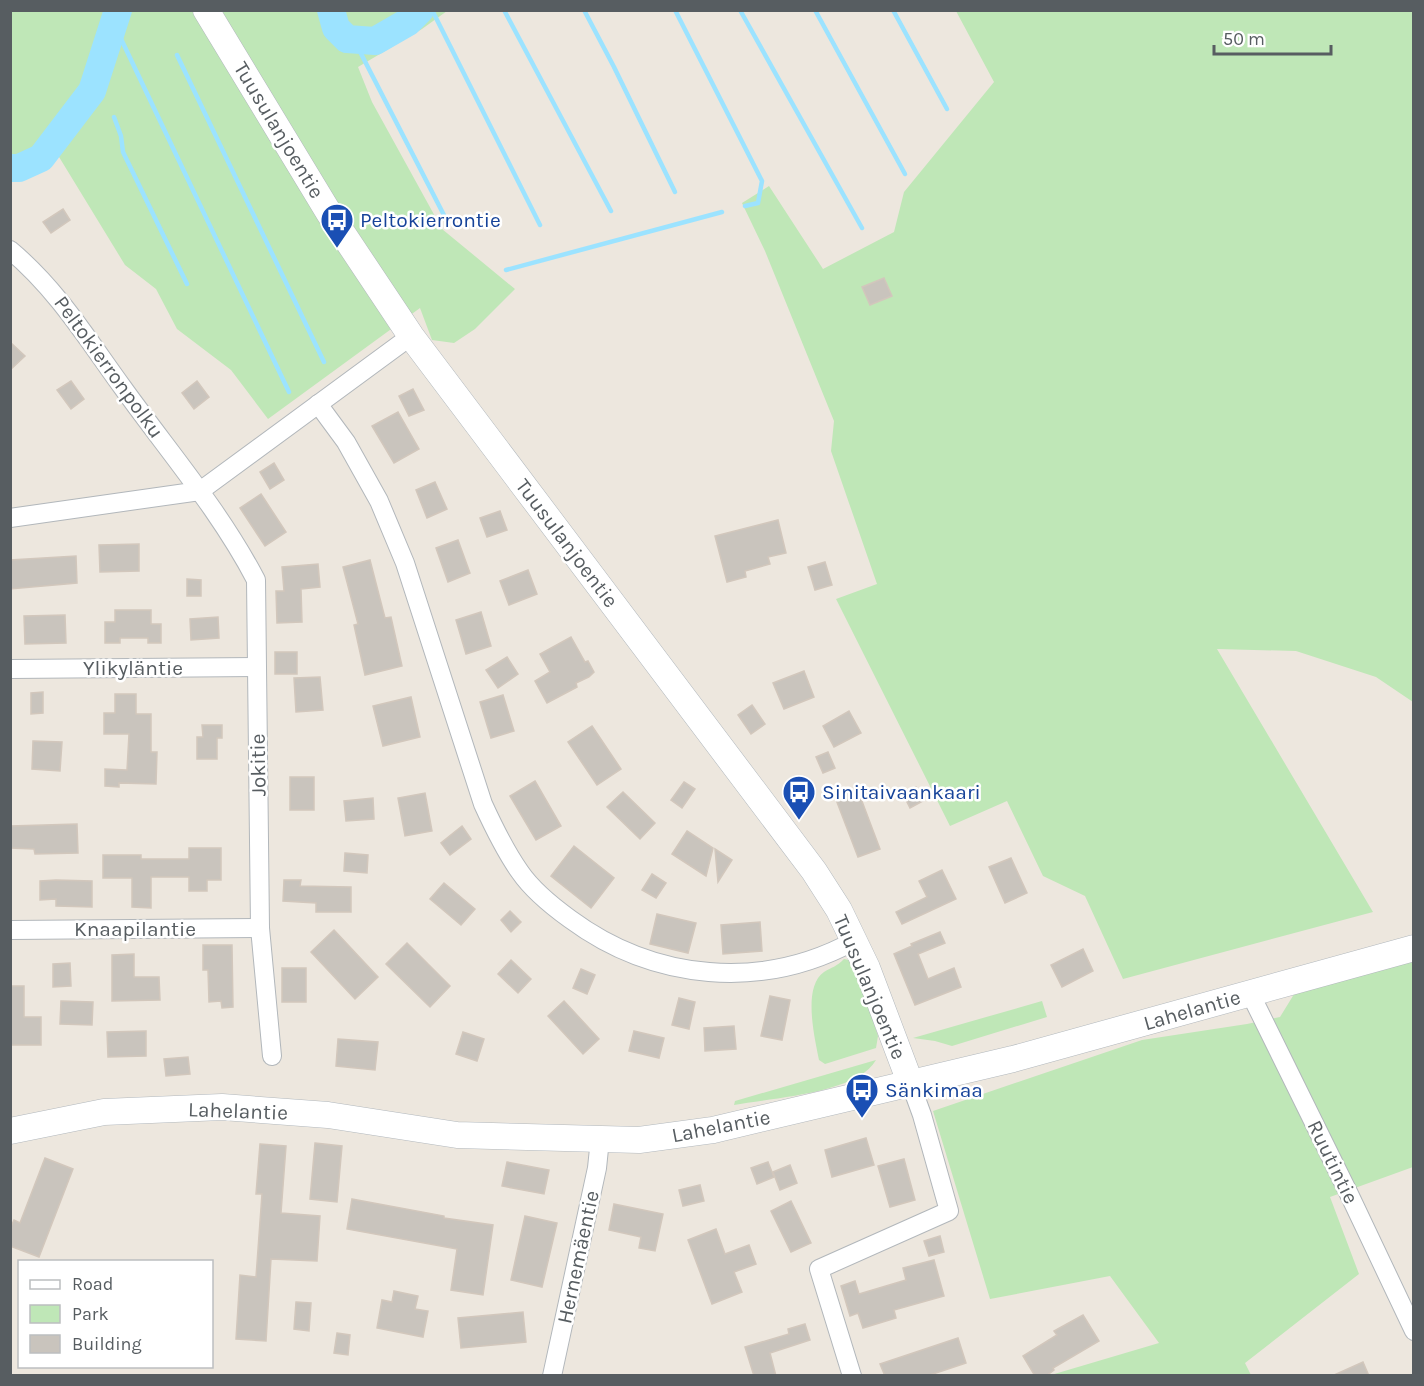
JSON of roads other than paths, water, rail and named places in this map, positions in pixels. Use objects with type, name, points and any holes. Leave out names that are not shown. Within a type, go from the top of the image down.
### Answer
[{"type":"main road","name":"Tuusulanjoentie","points":[[206,10],[306,175],[411,336],[814,871],[854,941],[885,1014],[910,1082]]},
{"type":"main road","name":"Lahelantie","points":[[10,1131],[104,1112],[222,1107],[328,1115],[457,1135],[639,1140],[713,1130],[1013,1059],[1413,948]]},
{"type":"street","name":"Peltokierronpolku","points":[[10,250],[50,287],[200,491]]},
{"type":"street","points":[[10,518],[200,491],[411,336]]},
{"type":"street","points":[[318,404],[346,442],[379,501],[401,553],[483,804],[498,839],[521,874],[550,904],[591,935],[623,951],[667,966],[716,974],[750,973],[786,967],[834,952],[854,941]]},
{"type":"street","name":"Jokitie","points":[[200,491],[245,559],[256,580],[261,928],[272,1056]]},
{"type":"street","name":"Ylikyläntie","points":[[10,669],[256,667]]},
{"type":"street","name":"Knaapilantie","points":[[10,930],[261,928]]},
{"type":"street","name":"Ruutintie","points":[[1250,993],[1349,1194],[1413,1331]]},
{"type":"street","points":[[852,1376],[819,1269],[950,1211],[910,1082]]},
{"type":"street","name":"Hernemäentie","points":[[552,1376],[597,1168],[600,1139]]},
{"type":"waterway","points":[[10,168],[19,168],[41,158],[92,91],[118,10]]},
{"type":"waterway","points":[[331,10],[336,28],[347,39],[375,41],[408,22],[420,10]]},
{"type":"waterway","points":[[432,10],[540,225]]},
{"type":"waterway","points":[[504,10],[611,211]]},
{"type":"waterway","points":[[584,10],[675,192]]},
{"type":"waterway","points":[[675,10],[762,181],[758,203],[745,206]]},
{"type":"waterway","points":[[740,10],[862,228]]},
{"type":"waterway","points":[[815,10],[905,174]]},
{"type":"waterway","points":[[893,10],[947,109]]},
{"type":"waterway","points":[[113,22],[289,392]]},
{"type":"waterway","points":[[354,40],[448,223]]},
{"type":"waterway","points":[[177,55],[324,362]]},
{"type":"waterway","points":[[114,117],[121,136],[123,152],[187,284]]},
{"type":"waterway","points":[[506,270],[722,212]]},
{"type":"place","name":"Peltokierrontie","points":[[337,249]]},
{"type":"place","name":"Sinitaivaankaari","points":[[799,821]]},
{"type":"place","name":"Sänkimaa","points":[[862,1119]]}]
